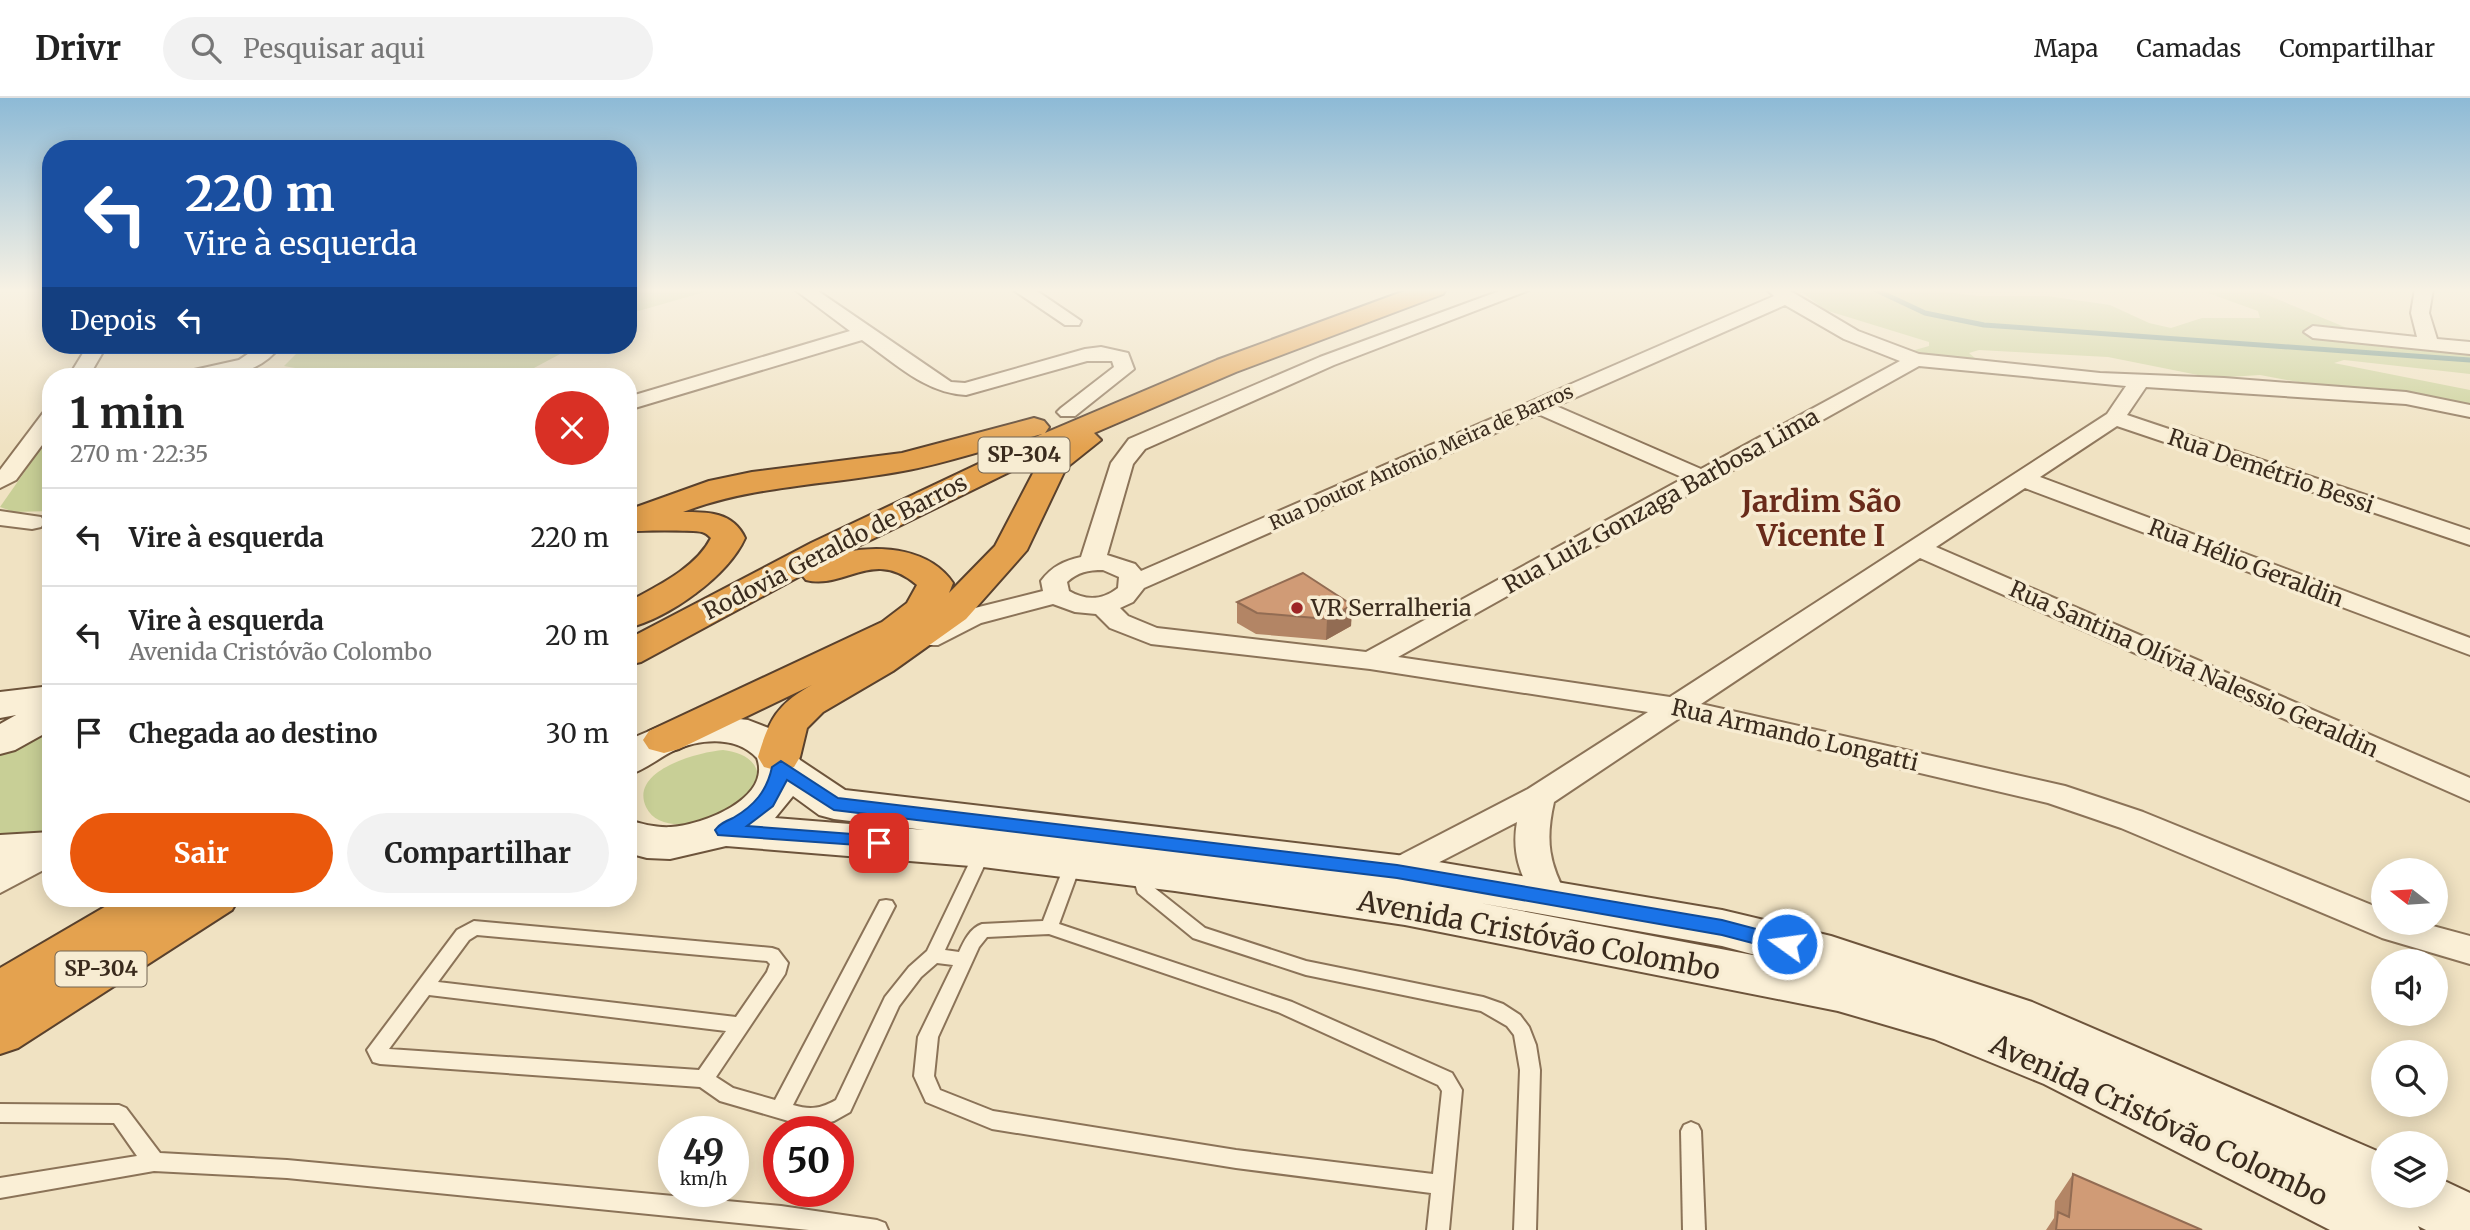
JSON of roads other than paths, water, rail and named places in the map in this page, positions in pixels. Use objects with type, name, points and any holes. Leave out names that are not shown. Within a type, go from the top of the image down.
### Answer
[{"type":"highway","name":"Rodovia Geraldo de Barros","points":[[637,621],[889,493],[1068,412],[1250,342]]},
{"type":"highway","name":"Rodovia Geraldo de Barros","points":[[637,649],[779,573],[972,478],[1157,396],[1294,342]]},
{"type":"highway","points":[[780,762],[788,724],[809,703],[879,663],[953,611],[985,578],[1010,550],[1053,463],[1065,452],[1278,348]]},
{"type":"highway","points":[[637,519],[709,491],[752,482],[903,462],[1034,427]]},
{"type":"highway","points":[[637,526],[699,522],[720,527],[728,538],[719,555],[703,569],[637,611]]},
{"type":"highway","points":[[637,664],[826,569],[843,563],[882,558],[924,571],[934,583],[932,596],[919,613],[895,630],[639,754]]},
{"type":"highway","name":"SP-304","points":[[0,993],[169,907]]},
{"type":"highway","name":"SP-304","points":[[0,1033],[173,907]]},
{"type":"main road","points":[[0,705],[42,699]]},
{"type":"main road","points":[[0,741],[42,718]]},
{"type":"main road","name":"Avenida Cristóvão Colombo","points":[[639,754],[688,732],[736,730],[763,740],[780,762],[834,804],[1078,847],[1397,872],[1722,928],[1831,955],[2014,1017],[2093,1049],[2371,1176]]},
{"type":"main road","points":[[637,838],[662,843],[693,840],[724,830],[748,817],[766,801],[778,784],[780,762]]},
{"type":"main road","name":"Avenida Cristóvão Colombo","points":[[724,830],[983,851],[1078,847],[1138,869],[1405,907],[1838,991],[1931,1018],[2063,1068],[2389,1230]]},
{"type":"main road","points":[[0,851],[42,850]]},
{"type":"main road","points":[[2440,1208],[2470,1222]]},
{"type":"street","points":[[637,401],[835,342]]},
{"type":"street","points":[[877,342],[931,380],[954,389],[966,389],[1085,355],[1101,353],[1121,357],[1124,369],[1117,377],[1068,412]]},
{"type":"street","points":[[1092,562],[1122,463],[1137,444],[1375,342]]},
{"type":"street","name":"Rua Doutor Antonio Meira de Barros","points":[[1102,605],[1125,597],[1134,583],[1538,407],[1678,342]]},
{"type":"street","points":[[1869,342],[1916,360],[2140,380],[2406,398],[2470,411]]},
{"type":"street","points":[[2428,342],[2470,348]]},
{"type":"street","points":[[229,368],[255,360],[261,354]]},
{"type":"street","name":"Rua Luiz Gonzaga Barbosa Lima","points":[[1370,661],[1916,360]]},
{"type":"street","points":[[1397,872],[1539,797],[2115,418],[2140,380]]},
{"type":"street","points":[[1538,407],[1703,478]]},
{"type":"street","name":"Rua Demétrio Bessi","points":[[2115,418],[2470,538]]},
{"type":"street","points":[[0,481],[8,475],[42,430]]},
{"type":"street","name":"Rua Hélio Geraldin","points":[[2022,479],[2470,647]]},
{"type":"street","points":[[0,518],[32,522]]},
{"type":"street","name":"Rua Santina Olívia Nalessio Geraldin","points":[[1918,548],[2470,790]]},
{"type":"street","points":[[1058,595],[1054,581],[1060,574],[1068,568],[1092,562],[1105,562],[1126,569],[1134,583]]},
{"type":"street","points":[[879,663],[972,617],[1058,595],[1076,605],[1102,605]]},
{"type":"street","name":"Rua Armando Longatti","points":[[1102,605],[1118,622],[1151,636],[1370,661],[1676,707],[2054,794],[2132,820],[2394,929],[2470,950]]},
{"type":"street","points":[[1539,797],[1529,840],[1530,854],[1535,870],[1551,898]]},
{"type":"street","points":[[0,881],[42,855]]},
{"type":"lane","points":[[1049,927],[1078,847]]},
{"type":"lane","points":[[704,1079],[776,974],[779,963],[772,955],[474,928],[463,935],[377,1050],[380,1056],[704,1079],[727,1095],[809,1118],[828,1115],[843,1105],[892,1002],[915,972],[934,955],[983,851]]},
{"type":"lane","points":[[1138,869],[1144,889],[1199,933],[1306,968],[1506,1012],[1517,1023],[1527,1046],[1530,1070],[1525,1230]]},
{"type":"lane","points":[[780,1110],[886,905]]},
{"type":"lane","points":[[1438,1230],[1452,1090],[1445,1079],[1284,1007],[1049,927],[982,931],[972,943],[928,1037],[924,1076],[933,1096],[992,1120],[1236,1159],[1442,1185]]},
{"type":"lane","points":[[934,955],[964,960]]},
{"type":"lane","points":[[423,987],[741,1024]]},
{"type":"lane","points":[[0,1113],[119,1114],[154,1162]]},
{"type":"lane","points":[[1691,1132],[1693,1230]]},
{"type":"lane","points":[[0,1188],[154,1162],[287,1168],[781,1216],[877,1230]]},
{"type":"waterway","points":[[2218,342],[2470,360]]},
{"type":"place","name":"VR Serralheria","points":[[1297,608]]},
{"type":"district","name":"Jardim São Vicente I","points":[[1821,519]]}]
